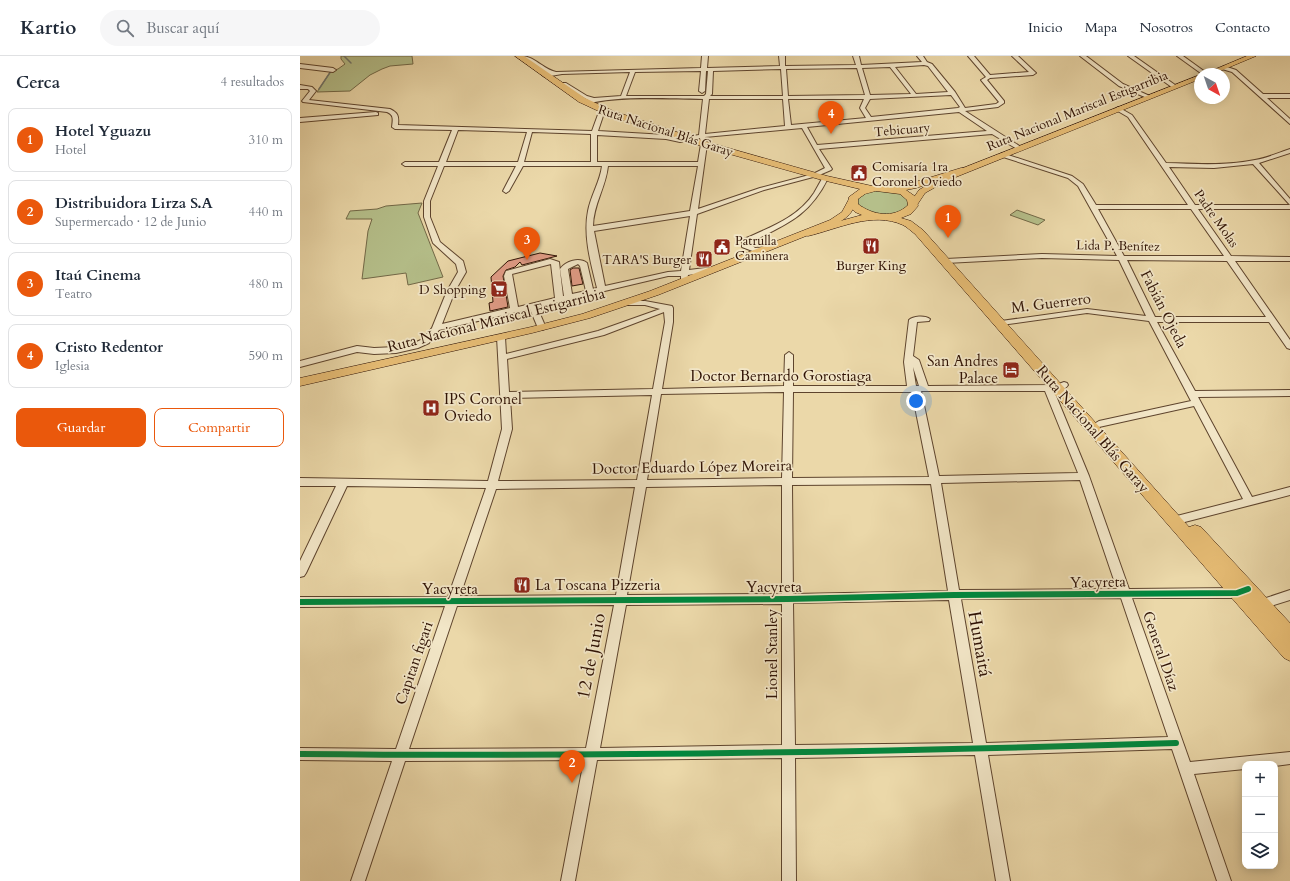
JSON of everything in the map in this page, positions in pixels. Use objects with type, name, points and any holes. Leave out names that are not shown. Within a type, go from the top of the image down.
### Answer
[{"type":"highway","name":"Ruta Nacional Blás Garay","points":[[519,56],[551,74],[565,89],[590,101],[602,110],[687,138],[703,140],[825,178],[872,189]]},
{"type":"highway","points":[[852,200],[858,194],[872,189],[913,186],[964,170]]},
{"type":"highway","name":"Ruta Nacional Blás Garay","points":[[825,178],[848,190],[853,205],[857,210],[863,213],[902,220],[916,228],[949,260]]},
{"type":"highway","name":"Ruta Nacional Blás Garay","points":[[888,189],[903,192],[912,199],[910,208],[949,260],[1057,387],[1256,606],[1290,635]]},
{"type":"highway","points":[[808,233],[853,220],[884,217],[910,208]]},
{"type":"highway","name":"Ruta Nacional Blás Garay","points":[[1057,387],[1099,424],[1178,519]]},
{"type":"highway","name":"Ruta Nacional Blás Garay","points":[[1256,606],[1290,653]]},
{"type":"main road","points":[[1224,68],[1253,56]]},
{"type":"main road","name":"Ruta Nacional Mariscal Estigarribia","points":[[910,208],[916,197],[926,189],[964,170],[1194,79]]},
{"type":"main road","name":"Ruta Nacional Mariscal Estigarribia","points":[[300,382],[542,328],[627,303],[684,278],[715,269],[763,249],[808,233],[843,216],[850,210],[852,200]]},
{"type":"street","points":[[524,56],[551,74],[632,70],[928,64]]},
{"type":"street","points":[[705,56],[702,95],[706,97]]},
{"type":"street","points":[[782,56],[788,127]]},
{"type":"street","points":[[856,56],[868,97]]},
{"type":"street","points":[[920,56],[953,93],[963,107],[960,110]]},
{"type":"street","points":[[926,56],[931,62],[928,64]]},
{"type":"street","points":[[971,56],[989,77]]},
{"type":"street","points":[[703,140],[804,125],[998,105],[1002,102],[984,80],[989,77],[1033,73],[1015,56]]},
{"type":"street","points":[[1083,56],[1126,89],[1149,97]]},
{"type":"street","points":[[1131,56],[1175,87]]},
{"type":"street","points":[[1180,56],[1197,68]]},
{"type":"street","points":[[891,65],[915,96]]},
{"type":"street","points":[[300,70],[308,67],[333,70]]},
{"type":"street","points":[[300,70],[323,69]]},
{"type":"street","points":[[436,328],[601,288],[668,274],[684,278],[701,164],[706,97],[709,94],[711,69]]},
{"type":"street","points":[[624,98],[632,70]]},
{"type":"street","points":[[1230,70],[1234,71],[1290,122]]},
{"type":"street","points":[[300,87],[310,88],[313,91],[302,102]]},
{"type":"street","points":[[590,101],[624,98],[785,96],[868,97],[915,96],[953,93]]},
{"type":"street","points":[[1261,96],[1290,96]]},
{"type":"street","points":[[868,97],[863,102],[862,106],[869,118]]},
{"type":"street","points":[[302,102],[388,110],[394,113],[396,117],[395,127],[530,130],[666,137],[680,140],[687,138]]},
{"type":"street","name":"Padre Molas","points":[[1118,109],[1130,116],[1231,259],[1290,346]]},
{"type":"street","points":[[594,165],[593,133],[602,110]]},
{"type":"street","points":[[960,110],[991,132],[1018,148]]},
{"type":"street","points":[[300,120],[394,113]]},
{"type":"street","points":[[590,229],[694,213],[762,189],[815,175],[829,169],[804,125]]},
{"type":"street","points":[[300,364],[357,349],[374,351],[396,350],[415,346],[426,341],[436,328],[451,291],[462,272],[460,263],[437,243],[427,217],[427,201],[456,128]]},
{"type":"street","points":[[506,191],[520,165],[530,130]]},
{"type":"street","name":"Tebicuary","points":[[816,147],[991,132]]},
{"type":"street","points":[[1165,165],[1225,166],[1255,162],[1290,151]]},
{"type":"street","name":"Fabián Ojeda","points":[[1002,155],[1070,177],[1078,182],[1094,207],[1122,258],[1152,319],[1249,501]]},
{"type":"street","points":[[1255,162],[1290,203]]},
{"type":"street","points":[[405,164],[701,164]]},
{"type":"street","points":[[601,288],[590,229],[591,212],[604,177],[605,165]]},
{"type":"street","points":[[763,249],[748,248],[745,245],[745,242],[793,218],[804,209],[817,194],[825,178]]},
{"type":"street","points":[[1094,207],[1290,207]]},
{"type":"street","name":"Lida P. Benítez","points":[[949,260],[1042,256],[1290,259]]},
{"type":"street","points":[[514,309],[508,276],[509,273],[550,261],[555,262],[559,298]]},
{"type":"street","points":[[568,296],[564,269],[571,263],[582,263],[584,265],[590,291]]},
{"type":"street","points":[[627,303],[645,303],[669,308]]},
{"type":"street","points":[[532,305],[542,328]]},
{"type":"street","points":[[503,357],[601,333],[669,308]]},
{"type":"street","name":"12 de Junio","points":[[568,881],[657,391],[669,322],[669,308]]},
{"type":"street","name":"M. Guerrero","points":[[1004,323],[1087,311],[1152,319],[1272,320]]},
{"type":"street","name":"Humaitá","points":[[926,319],[913,320],[908,358],[915,360],[922,379],[917,389],[935,480],[1003,881]]},
{"type":"street","name":"Capitan figari","points":[[358,881],[492,485],[507,429],[502,337]]},
{"type":"street","name":"Lionel Stanley","points":[[789,355],[787,389],[789,881]]},
{"type":"street","name":"Doctor Bernardo Gorostiaga","points":[[505,395],[787,389],[1057,387]]},
{"type":"street","name":"General Díaz","points":[[1057,387],[1084,476],[1224,881]]},
{"type":"street","points":[[1192,394],[1290,393]]},
{"type":"street","points":[[1099,424],[1196,403]]},
{"type":"street","name":"Doctor Eduardo López Moreira","points":[[300,482],[492,485],[935,480],[1084,476]]},
{"type":"street","points":[[300,573],[343,483]]},
{"type":"street","points":[[1178,519],[1290,492]]},
{"type":"street","name":"Yacyreta","points":[[300,602],[788,599],[1242,591]]},
{"type":"street","points":[[1256,606],[1290,595]]},
{"type":"street","points":[[300,754],[592,754],[980,749],[1176,743]]},
{"type":"street","points":[[1185,769],[1290,758]]},
{"type":"green space","points":[[341,56],[412,56],[413,64],[390,66],[382,69],[370,75],[350,91],[317,92],[331,71],[338,69],[345,64],[341,59]]},
{"type":"green space","points":[[880,190],[902,194],[906,197],[910,204],[899,212],[883,215],[874,214],[856,205],[858,196],[864,193]]},
{"type":"green space","points":[[422,203],[418,213],[443,277],[408,285],[406,273],[362,279],[368,231],[372,219],[346,219],[350,211]]},
{"type":"green space","points":[[1017,210],[1045,220],[1038,225],[1010,215]]},
{"type":"building","name":"D Shopping","points":[[540,253],[557,256],[522,265],[520,262],[515,267],[506,270],[503,276],[508,307],[490,311],[489,303],[493,302],[491,277],[508,261]]},
{"type":"building","points":[[573,268],[579,268],[583,284],[572,286],[570,270]]},
{"type":"waterway","points":[[344,56],[351,63]]},
{"type":"waterway","points":[[319,89],[331,71]]},
{"type":"cycle path","points":[[300,602],[788,599],[954,595],[1237,593],[1248,589]]},
{"type":"cycle path","points":[[300,754],[592,754],[980,749],[1176,743]]},
{"type":"place","name":"Cristo Redentor","points":[[831,134]]},
{"type":"place","name":"Comisaría 1ra Coronel Oviedo","points":[[859,173]]},
{"type":"place","name":"Hotel Yguazu","points":[[948,238]]},
{"type":"place","name":"Burger King","points":[[871,246]]},
{"type":"place","name":"Patrulla Caminera","points":[[722,247]]},
{"type":"place","name":"TARA'S Burger","points":[[704,259]]},
{"type":"place","name":"Itaú Cinema","points":[[527,260]]},
{"type":"place","name":"D Shopping","points":[[499,289]]},
{"type":"place","name":"San Andres Palace","points":[[1011,370]]},
{"type":"place","name":"IPS Coronel Oviedo","points":[[431,408]]},
{"type":"place","name":"La Toscana Pizzeria","points":[[522,585]]},
{"type":"place","name":"Distribuidora Lirza S.A","points":[[572,783]]}]
